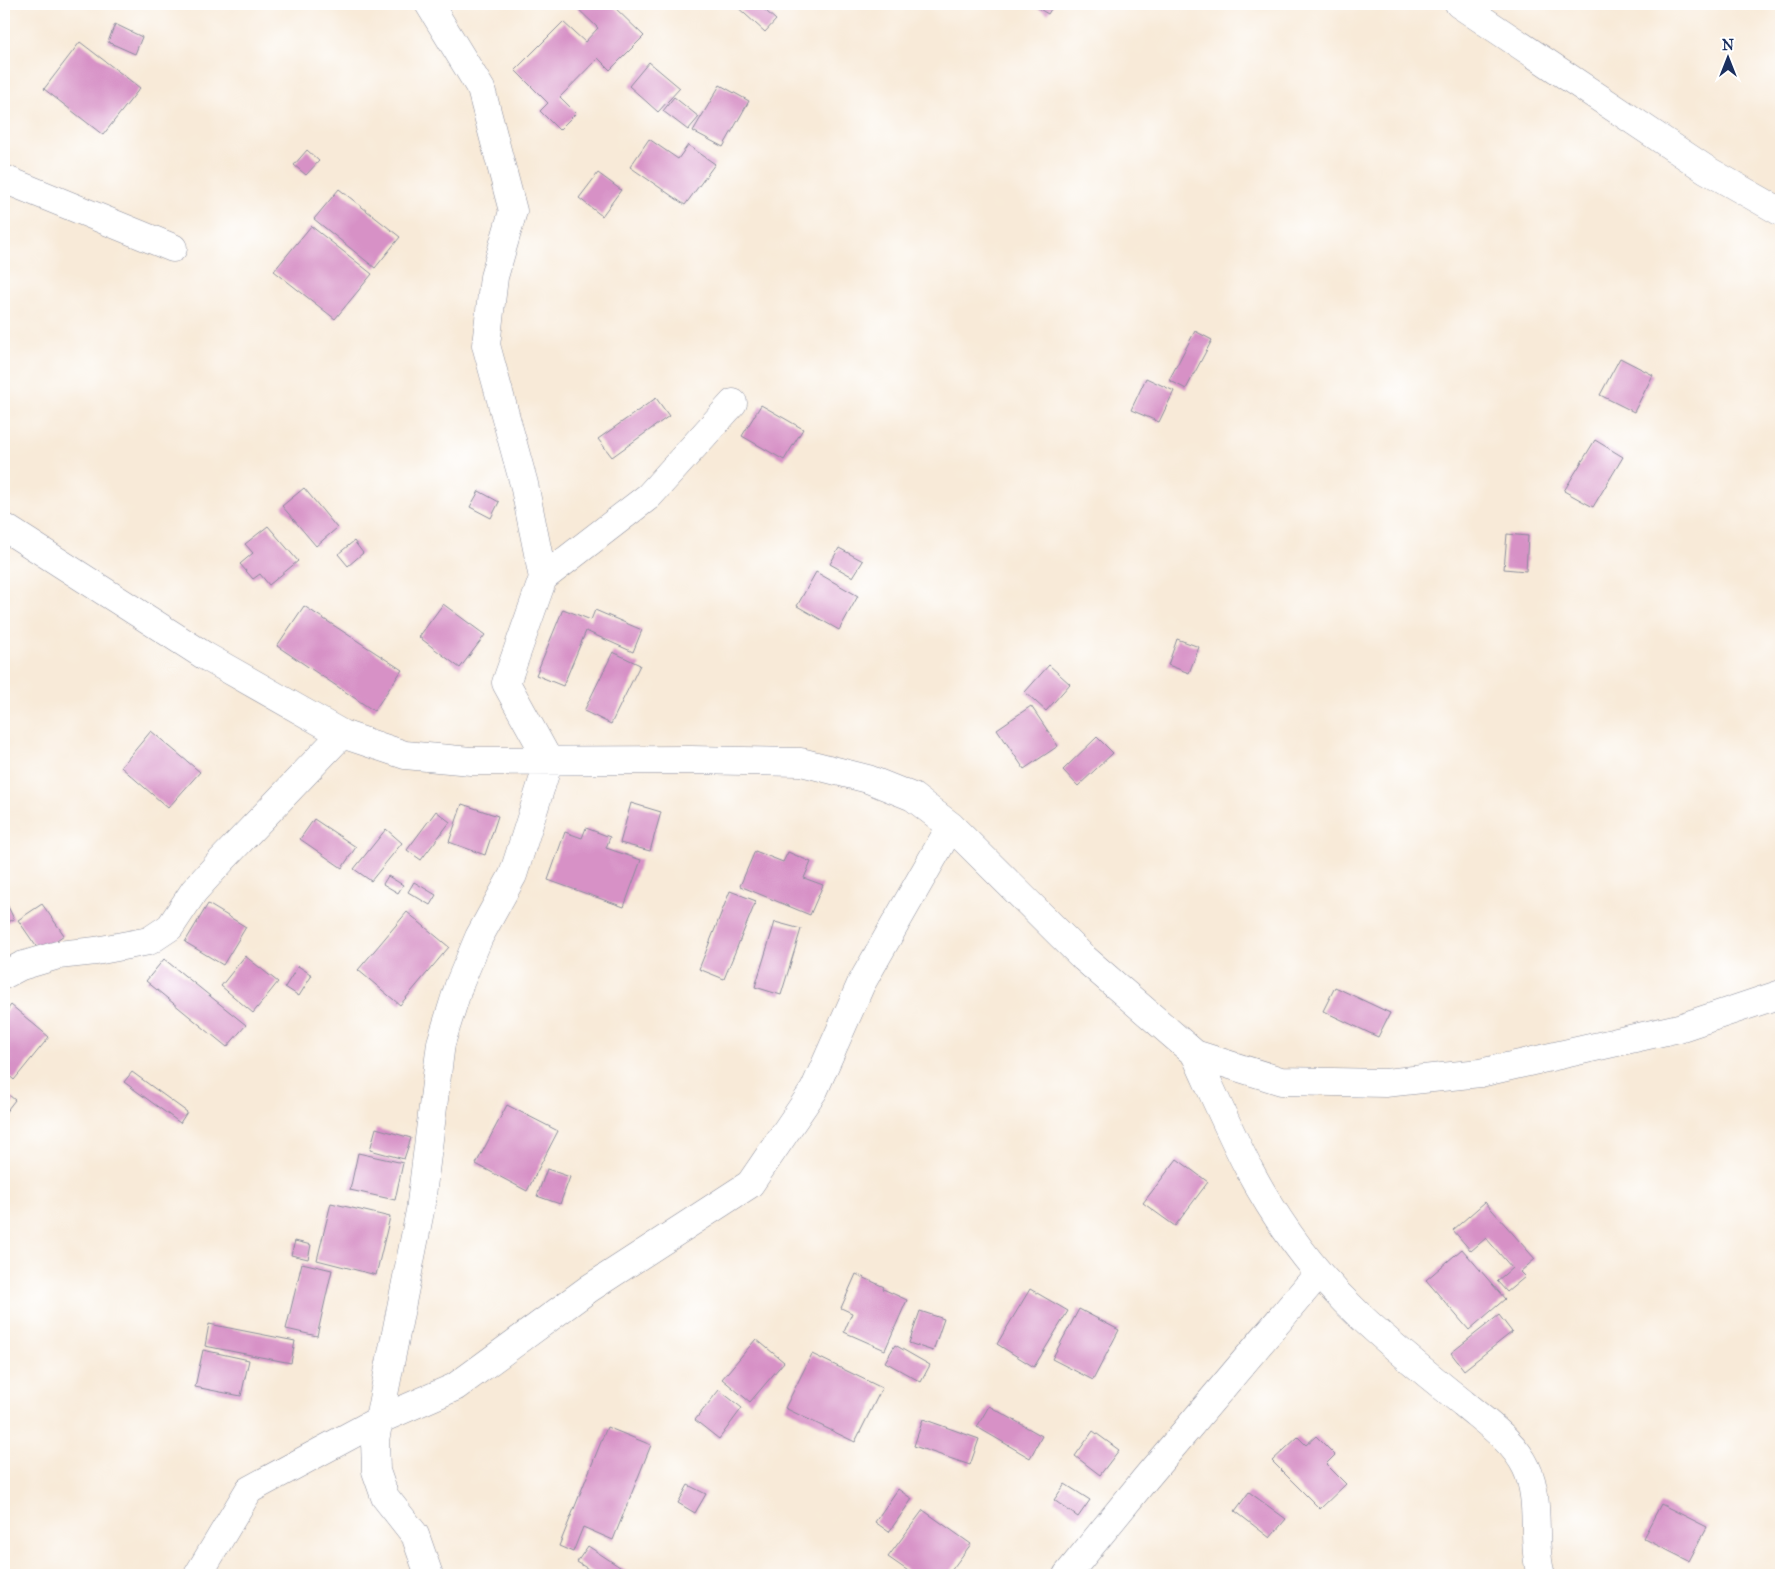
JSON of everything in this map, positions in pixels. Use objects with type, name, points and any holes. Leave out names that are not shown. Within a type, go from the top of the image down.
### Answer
[{"type":"street","points":[[429,4],[481,89],[513,211],[494,277],[486,345],[524,484],[543,578],[506,683],[549,761],[513,875],[479,937],[459,985],[442,1043],[420,1211],[375,1440],[376,1472],[385,1497],[415,1534],[429,1575]]},
{"type":"street","points":[[1459,4],[1707,170],[1781,212]]},
{"type":"street","points":[[4,179],[173,248]]},
{"type":"street","points":[[543,578],[649,496],[733,403]]},
{"type":"street","points":[[4,527],[205,656],[342,734],[406,755],[471,761],[691,760],[801,762],[868,779],[913,797],[951,826],[1084,958],[1195,1054],[1281,1081],[1385,1083],[1470,1074],[1679,1028],[1781,994]]},
{"type":"street","points":[[4,975],[21,966],[58,955],[96,951],[149,940],[170,927],[194,891],[342,734]]},
{"type":"street","points":[[198,1575],[249,1490],[378,1420],[455,1387],[590,1288],[750,1184],[814,1090],[861,984],[951,826]]},
{"type":"street","points":[[1195,1054],[1250,1171],[1283,1225],[1319,1273],[1359,1315],[1506,1440],[1526,1467],[1533,1489],[1541,1575]]},
{"type":"street","points":[[1067,1575],[1319,1273]]},
{"type":"building","points":[[573,4],[611,4],[644,36],[610,70],[598,58],[560,97],[576,113],[559,130],[540,111],[548,103],[515,70],[563,22],[585,42],[598,28]]},
{"type":"building","points":[[736,4],[758,4],[776,20],[765,32]]},
{"type":"building","points":[[1031,4],[1054,4],[1048,14]]},
{"type":"building","points":[[115,24],[142,37],[135,54],[108,42]]},
{"type":"building","points":[[80,42],[140,88],[103,135],[44,89]]},
{"type":"building","points":[[649,62],[680,88],[658,112],[629,86]]},
{"type":"building","points":[[720,85],[749,101],[723,147],[693,131]]},
{"type":"building","points":[[674,97],[699,117],[688,130],[663,111]]},
{"type":"building","points":[[649,139],[678,159],[688,145],[715,164],[685,205],[630,167]]},
{"type":"building","points":[[307,150],[319,161],[306,175],[294,165]]},
{"type":"building","points":[[598,173],[621,190],[602,216],[579,198]]},
{"type":"building","points":[[339,189],[400,237],[375,268],[314,219]]},
{"type":"building","points":[[311,226],[372,274],[335,319],[274,271]]},
{"type":"building","points":[[1195,331],[1212,340],[1186,389],[1169,380]]},
{"type":"building","points":[[1620,358],[1653,375],[1634,412],[1600,395]]},
{"type":"building","points":[[1146,378],[1174,391],[1159,422],[1131,410]]},
{"type":"building","points":[[656,398],[669,416],[612,457],[598,439]]},
{"type":"building","points":[[761,405],[803,429],[784,460],[742,436]]},
{"type":"building","points":[[1595,440],[1623,457],[1593,507],[1564,491]]},
{"type":"building","points":[[304,488],[337,528],[316,546],[282,506]]},
{"type":"building","points":[[479,491],[499,502],[491,518],[470,507]]},
{"type":"building","points":[[268,526],[298,561],[269,585],[260,574],[253,579],[240,564],[253,553],[245,544]]},
{"type":"building","points":[[1507,534],[1528,536],[1526,571],[1504,569]]},
{"type":"building","points":[[354,541],[363,553],[348,566],[338,554]]},
{"type":"building","points":[[839,548],[863,561],[853,577],[830,564]]},
{"type":"building","points":[[816,572],[858,596],[839,630],[797,606]]},
{"type":"building","points":[[443,604],[485,635],[460,668],[419,637]]},
{"type":"building","points":[[304,606],[402,670],[374,711],[277,646]]},
{"type":"building","points":[[563,609],[591,620],[595,610],[642,630],[633,652],[586,631],[563,686],[536,675]]},
{"type":"building","points":[[1177,639],[1199,647],[1189,673],[1168,665]]},
{"type":"building","points":[[613,652],[640,665],[611,724],[584,711]]},
{"type":"building","points":[[1049,665],[1070,684],[1046,711],[1025,692]]},
{"type":"building","points":[[1031,706],[1058,746],[1024,769],[997,729]]},
{"type":"building","points":[[151,731],[200,772],[168,808],[121,767]]},
{"type":"building","points":[[1097,737],[1113,753],[1078,786],[1063,770]]},
{"type":"building","points":[[631,803],[661,812],[650,851],[620,843]]},
{"type":"building","points":[[462,804],[498,816],[485,855],[449,842]]},
{"type":"building","points":[[436,811],[450,822],[421,860],[407,850]]},
{"type":"building","points":[[314,819],[356,847],[342,868],[300,839]]},
{"type":"building","points":[[586,828],[610,837],[606,848],[641,860],[624,907],[548,880],[565,832],[582,838]]},
{"type":"building","points":[[386,829],[402,843],[371,881],[354,869]]},
{"type":"building","points":[[755,851],[783,862],[788,852],[811,862],[804,878],[823,885],[810,915],[740,886]]},
{"type":"building","points":[[388,876],[403,885],[398,893],[383,884]]},
{"type":"building","points":[[414,882],[436,895],[430,905],[408,892]]},
{"type":"building","points":[[730,891],[756,901],[724,979],[699,969]]},
{"type":"building","points":[[4,898],[14,919],[4,924]]},
{"type":"building","points":[[42,904],[64,935],[40,952],[18,920]]},
{"type":"building","points":[[208,904],[246,927],[223,965],[185,942]]},
{"type":"building","points":[[407,912],[449,947],[400,1005],[358,970]]},
{"type":"building","points":[[775,922],[801,929],[781,995],[755,987]]},
{"type":"building","points":[[245,956],[278,982],[253,1013],[221,986]]},
{"type":"building","points":[[164,959],[246,1025],[227,1047],[146,981]]},
{"type":"building","points":[[298,966],[312,975],[299,996],[285,987]]},
{"type":"building","points":[[1335,987],[1390,1013],[1378,1037],[1323,1011]]},
{"type":"building","points":[[11,1005],[49,1037],[14,1080],[4,1071],[4,1014]]},
{"type":"building","points":[[132,1072],[187,1112],[180,1123],[124,1082]]},
{"type":"building","points":[[4,1091],[15,1100],[4,1114]]},
{"type":"building","points":[[507,1105],[558,1131],[527,1191],[476,1164]]},
{"type":"building","points":[[376,1128],[411,1138],[404,1159],[370,1150]]},
{"type":"building","points":[[358,1153],[403,1163],[395,1200],[350,1190]]},
{"type":"building","points":[[1177,1159],[1208,1182],[1175,1226],[1143,1203]]},
{"type":"building","points":[[547,1169],[570,1177],[560,1204],[537,1196]]},
{"type":"building","points":[[1485,1202],[1535,1259],[1520,1272],[1525,1277],[1507,1292],[1497,1281],[1512,1268],[1486,1238],[1471,1251],[1453,1230]]},
{"type":"building","points":[[331,1203],[390,1217],[376,1275],[317,1260]]},
{"type":"building","points":[[295,1241],[311,1245],[308,1259],[291,1255]]},
{"type":"building","points":[[1462,1249],[1505,1299],[1469,1330],[1426,1280]]},
{"type":"building","points":[[302,1263],[332,1270],[317,1336],[286,1329]]},
{"type":"building","points":[[856,1274],[907,1300],[885,1350],[844,1332],[852,1313],[841,1308]]},
{"type":"building","points":[[1030,1289],[1068,1311],[1034,1367],[997,1344]]},
{"type":"building","points":[[1079,1309],[1119,1330],[1093,1380],[1052,1359]]},
{"type":"building","points":[[920,1311],[944,1319],[933,1351],[909,1343]]},
{"type":"building","points":[[1499,1315],[1512,1332],[1464,1370],[1451,1353]]},
{"type":"building","points":[[209,1324],[295,1341],[291,1363],[205,1346]]},
{"type":"building","points":[[756,1339],[784,1362],[750,1402],[722,1379]]},
{"type":"building","points":[[895,1345],[930,1365],[921,1382],[885,1362]]},
{"type":"building","points":[[203,1350],[249,1360],[241,1396],[195,1387]]},
{"type":"building","points":[[812,1354],[882,1388],[855,1442],[785,1408]]},
{"type":"building","points":[[719,1390],[742,1408],[719,1439],[695,1420]]},
{"type":"building","points":[[989,1406],[1042,1436],[1030,1458],[977,1427]]},
{"type":"building","points":[[923,1419],[979,1439],[970,1465],[914,1446]]},
{"type":"building","points":[[607,1427],[651,1445],[613,1540],[583,1527],[573,1552],[559,1546]]},
{"type":"building","points":[[1093,1431],[1119,1450],[1100,1475],[1075,1456]]},
{"type":"building","points":[[1316,1436],[1335,1455],[1326,1464],[1346,1484],[1320,1509],[1272,1461],[1298,1437],[1306,1445]]},
{"type":"building","points":[[1065,1484],[1090,1500],[1078,1517],[1054,1500]]},
{"type":"building","points":[[688,1485],[706,1494],[695,1513],[678,1503]]},
{"type":"building","points":[[898,1489],[912,1499],[889,1532],[875,1522]]},
{"type":"building","points":[[1249,1492],[1286,1519],[1270,1538],[1235,1511]]},
{"type":"building","points":[[1661,1504],[1707,1527],[1689,1561],[1643,1538]]},
{"type":"building","points":[[923,1510],[971,1544],[948,1575],[914,1575],[888,1557]]},
{"type":"building","points":[[588,1546],[632,1575],[598,1575],[577,1562]]}]
